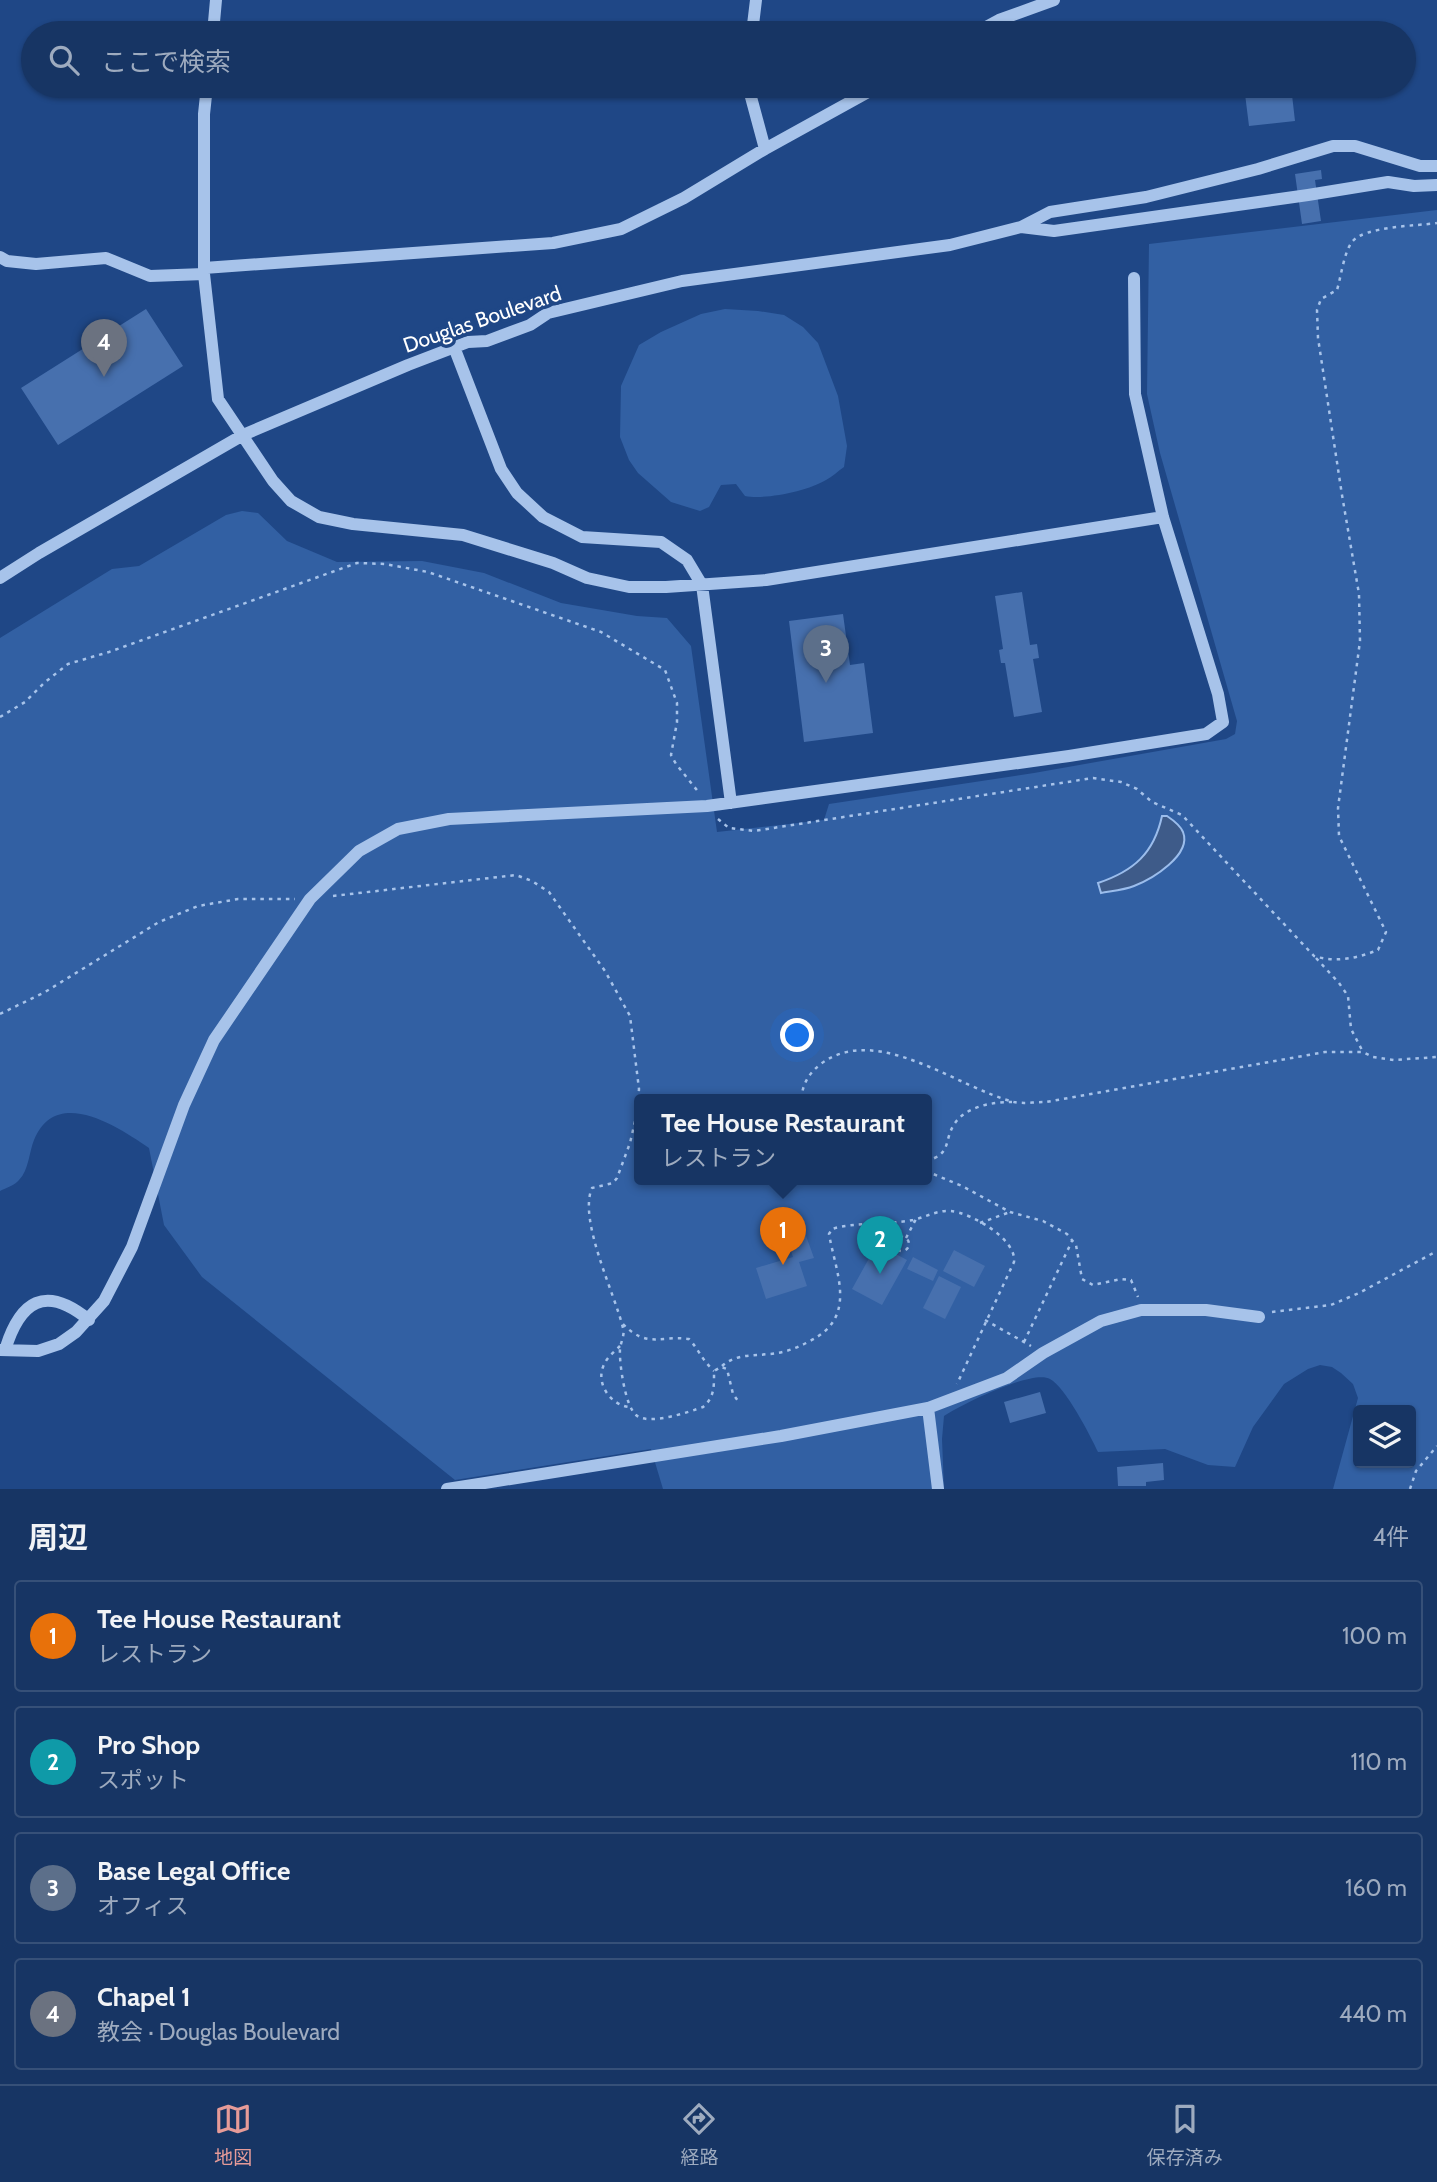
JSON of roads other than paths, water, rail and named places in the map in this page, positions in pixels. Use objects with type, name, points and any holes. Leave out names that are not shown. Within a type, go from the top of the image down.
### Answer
[{"type":"street","points":[[214,21],[216,0]]},
{"type":"street","points":[[753,21],[756,0]]},
{"type":"street","points":[[997,21],[1054,0]]},
{"type":"street","points":[[206,98],[204,271],[218,399],[273,481],[291,501],[319,517],[353,524],[463,535],[553,563],[587,578],[629,587],[766,580],[1163,517]]},
{"type":"street","points":[[751,98],[765,149]]},
{"type":"street","points":[[0,257],[7,261],[36,264],[106,258],[150,276],[553,243],[621,229],[684,198],[857,98]]},
{"type":"street","points":[[1021,227],[1050,212],[1146,197],[1258,169],[1333,146],[1354,146],[1437,166]]},
{"type":"street","points":[[1419,161],[1419,176],[1437,178]]},
{"type":"street","points":[[1021,227],[1054,231],[1388,182],[1414,186],[1437,185]]},
{"type":"street","name":"Douglas Boulevard","points":[[0,578],[243,435],[454,347],[468,342],[488,341],[530,325],[548,313],[682,281],[950,245],[1021,227]]},
{"type":"street","points":[[89,1320],[65,1304],[51,1301],[38,1303],[26,1308],[18,1317],[3,1350],[38,1351],[59,1345],[89,1320],[104,1301],[132,1247],[184,1105],[214,1040],[310,899],[359,851],[398,829],[449,819],[731,803],[1206,734],[1223,722],[1218,694],[1163,517],[1135,394],[1134,278]]},
{"type":"street","points":[[454,347],[501,469],[517,493],[543,517],[582,537],[661,542],[687,560],[702,585],[731,803]]},
{"type":"street","points":[[447,1489],[781,1436],[928,1408],[1007,1378],[1043,1353],[1101,1321],[1141,1310],[1206,1310],[1259,1317]]},
{"type":"street","points":[[928,1408],[938,1489]]},
{"type":"place","name":"Chapel 1","points":[[104,377]]},
{"type":"place","name":"Base Legal Office","points":[[826,683]]},
{"type":"place","name":"Tee House Restaurant","points":[[783,1265]]},
{"type":"place","name":"Pro Shop","points":[[880,1274]]}]
